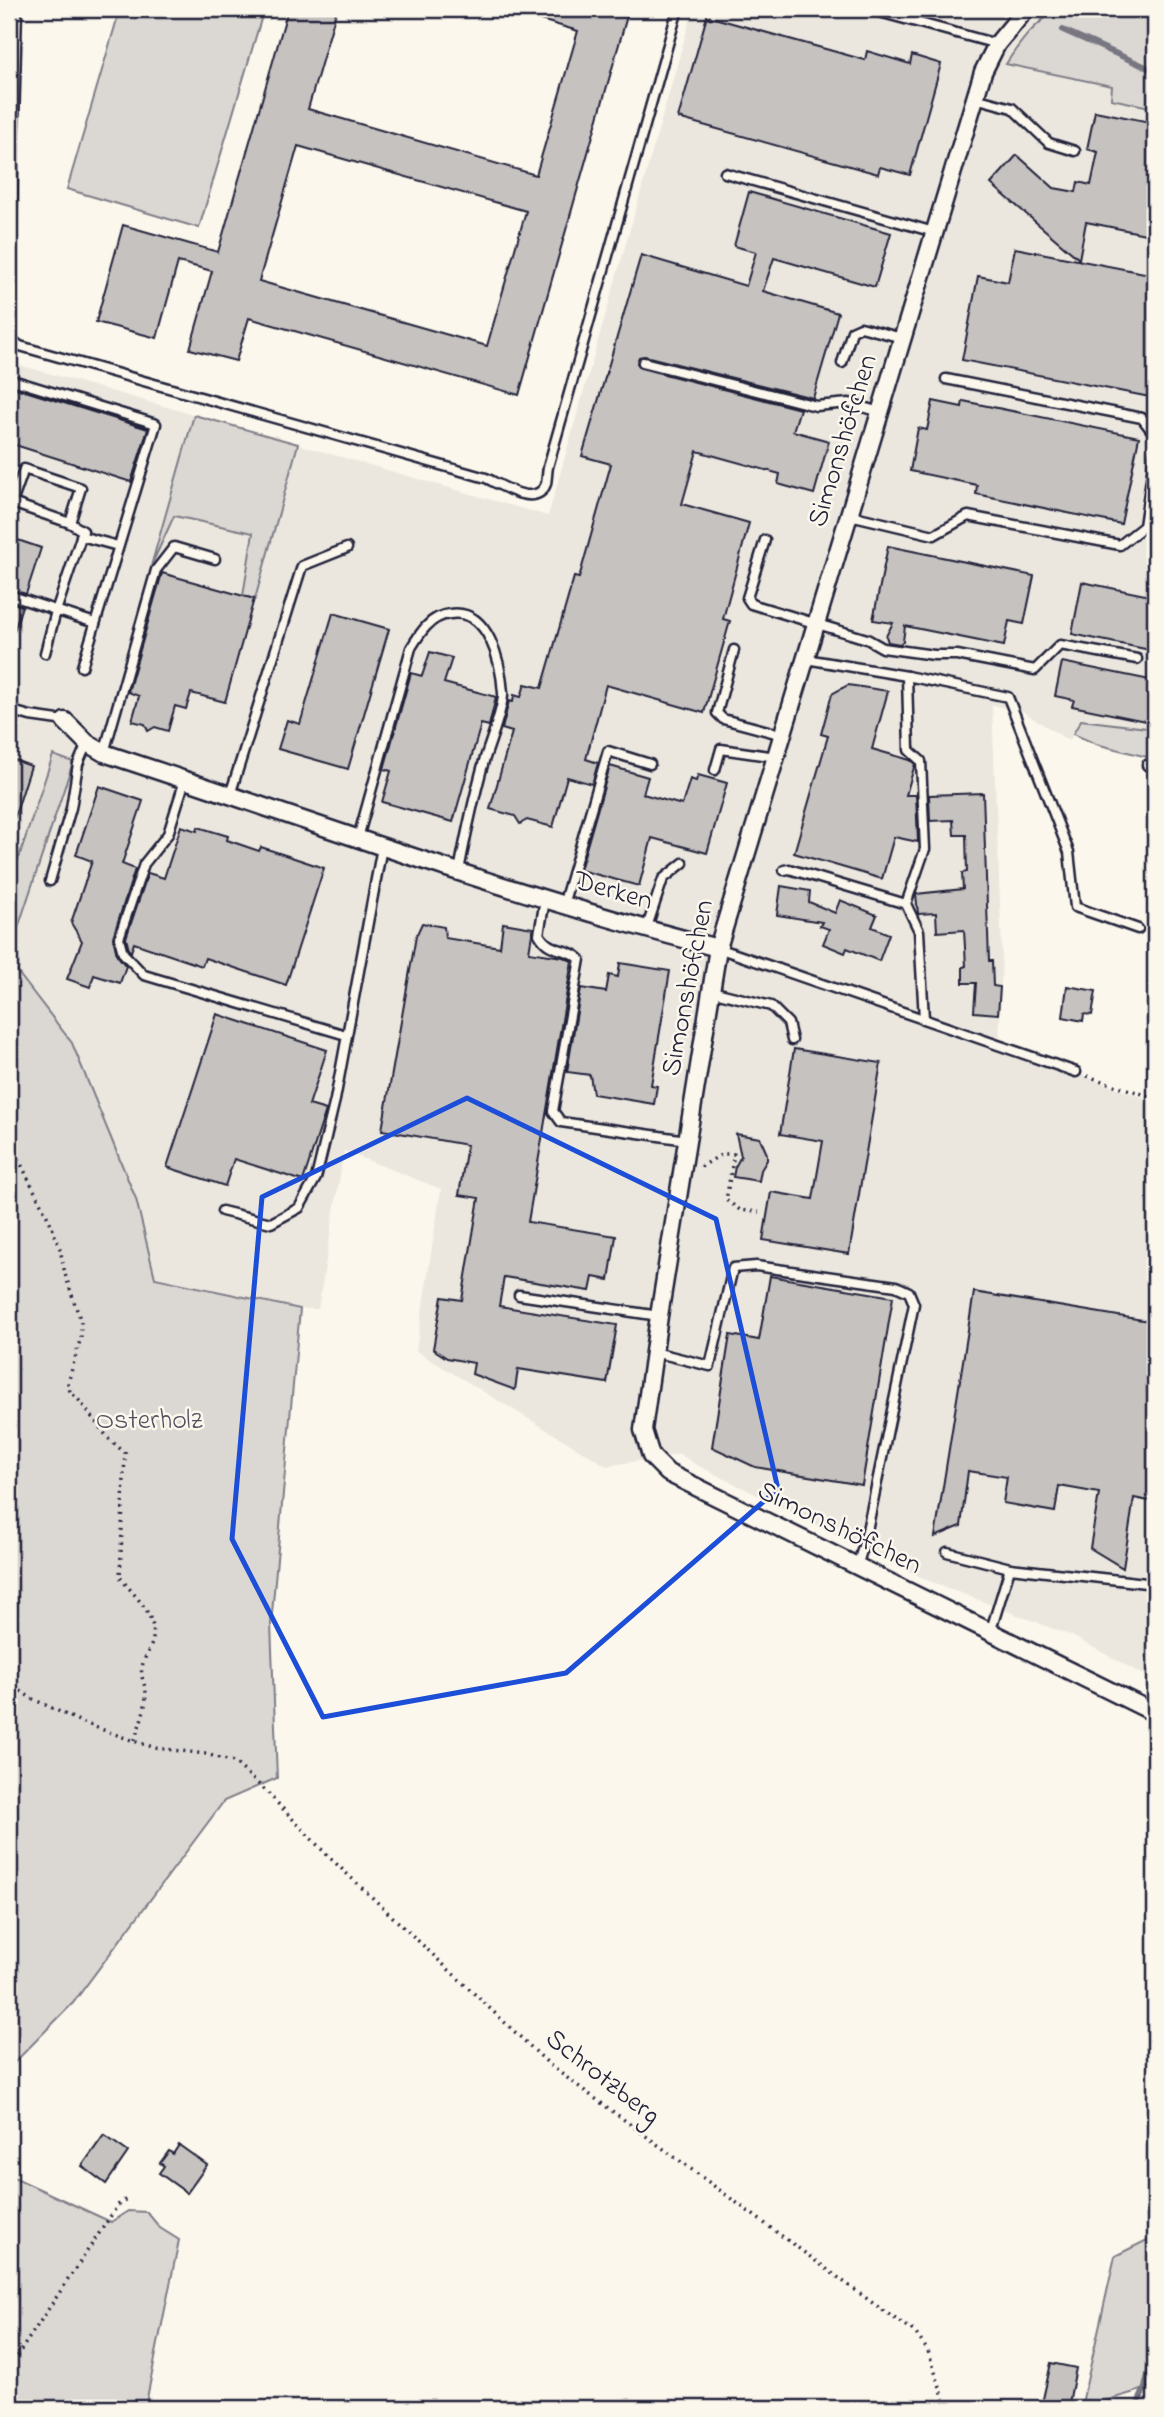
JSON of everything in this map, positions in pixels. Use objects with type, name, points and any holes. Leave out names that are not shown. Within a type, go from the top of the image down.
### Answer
[{"type":"street","name":"Simonshöfchen","points":[[1026,9],[997,44],[983,72],[718,948],[643,1430],[651,1456],[668,1473],[1155,1713]]},
{"type":"street","name":"Derken","points":[[65,721],[87,743],[104,753],[545,900],[718,948]]},
{"type":"lane","points":[[9,313],[17,9]]},
{"type":"lane","points":[[9,338],[20,346],[486,478],[521,495],[540,492],[545,485],[678,9]]},
{"type":"lane","points":[[868,9],[997,44]]},
{"type":"lane","points":[[975,98],[1012,108],[1049,143],[1074,151]]},
{"type":"lane","points":[[725,173],[934,232]]},
{"type":"lane","points":[[842,363],[852,331],[862,327],[902,338]]},
{"type":"lane","points":[[643,362],[816,406],[849,403],[880,412]]},
{"type":"lane","points":[[9,379],[156,424],[82,667]]},
{"type":"lane","points":[[946,379],[1142,418],[1155,435]]},
{"type":"lane","points":[[850,515],[934,535],[968,516],[1120,545],[1144,526],[1155,452]]},
{"type":"lane","points":[[45,653],[83,531],[70,523],[10,503],[24,469],[81,488],[70,523]]},
{"type":"lane","points":[[81,536],[118,546]]},
{"type":"lane","points":[[765,540],[747,598],[751,604],[867,639],[883,648],[934,655],[957,655],[1035,670],[1060,645],[1137,659]]},
{"type":"lane","points":[[104,753],[156,570],[174,547],[215,559]]},
{"type":"lane","points":[[230,795],[302,566],[347,548]]},
{"type":"lane","points":[[9,595],[95,623]]},
{"type":"lane","points":[[358,839],[411,648],[423,628],[436,618],[449,614],[466,614],[481,624],[489,635],[503,695],[471,805],[459,871]]},
{"type":"lane","points":[[734,650],[717,713],[723,719],[783,735]]},
{"type":"lane","points":[[806,659],[1008,697],[1069,852],[1075,907],[1138,929]]},
{"type":"lane","points":[[907,676],[909,750],[921,761],[925,849],[906,904],[919,931],[923,1019]]},
{"type":"lane","points":[[9,710],[65,721]]},
{"type":"lane","points":[[50,881],[71,808],[78,765],[87,743]]},
{"type":"lane","points":[[715,770],[722,749],[776,757]]},
{"type":"lane","points":[[563,905],[608,751],[650,764]]},
{"type":"lane","points":[[185,780],[168,834],[144,864],[119,938],[123,953],[144,975],[346,1035]]},
{"type":"lane","points":[[222,1211],[271,1223],[299,1208],[316,1178],[335,1100],[383,847]]},
{"type":"lane","points":[[646,930],[663,879],[683,863]]},
{"type":"lane","points":[[784,870],[789,869],[906,904]]},
{"type":"lane","points":[[545,900],[539,934],[544,943],[575,954],[580,959],[553,1111],[556,1118],[561,1122],[687,1140]]},
{"type":"lane","name":"Derken","points":[[718,948],[1076,1072]]},
{"type":"lane","points":[[711,990],[771,1006],[788,1023],[792,1040]]},
{"type":"lane","points":[[654,1352],[710,1366],[733,1268],[756,1266],[896,1286],[909,1292],[914,1304],[857,1567]]},
{"type":"lane","points":[[519,1295],[659,1316]]},
{"type":"lane","points":[[947,1552],[1010,1568],[1146,1583]]},
{"type":"lane","points":[[990,1633],[1010,1568]]},
{"type":"path","points":[[1076,1072],[1155,1098]]},
{"type":"path","points":[[9,1140],[50,1222],[81,1322],[81,1337],[68,1383],[70,1392],[108,1438],[125,1453],[120,1577],[138,1598],[153,1628],[152,1642],[142,1666],[141,1679],[146,1692],[134,1741],[81,1722],[31,1698],[9,1683]]},
{"type":"path","points":[[681,1179],[722,1154],[734,1154],[726,1200],[740,1210],[759,1212]]},
{"type":"path","name":"Schrotzberg","points":[[134,1741],[156,1748],[206,1754],[234,1762],[265,1790],[327,1855],[551,2066],[914,2331],[928,2351],[947,2408]]},
{"type":"path","points":[[9,2368],[118,2204],[130,2197]]},
{"type":"highlighted area","points":[[467,1098],[716,1219],[778,1489],[566,1673],[323,1717],[232,1539],[262,1197]]},
{"type":"shaded area","points":[[693,9],[1059,9],[1049,14],[1024,37],[1006,64],[1113,86],[1111,99],[1155,108],[1155,729],[1082,720],[1069,741],[1022,711],[992,705],[1002,954],[999,1045],[1155,1102],[1155,1681],[1072,1636],[927,1580],[680,1454],[607,1466],[416,1351],[441,1189],[344,1151],[318,1309],[300,1309],[155,1279],[136,1199],[36,998],[9,961],[72,762],[52,755],[9,887],[9,362],[548,516]]},
{"type":"green space","points":[[120,9],[264,9],[199,228],[67,189]]},
{"type":"green space","points":[[1059,9],[1155,9],[1155,108],[1111,99],[1112,86],[1006,64],[1029,33]]},
{"type":"green space","points":[[194,415],[298,444],[255,599],[243,596],[253,533],[174,516],[151,566]]},
{"type":"green space","points":[[1081,720],[1155,729],[1155,759],[1096,744],[1073,734]]},
{"type":"green space","points":[[53,755],[73,762],[9,955],[9,887]]},
{"type":"green space","name":"Osterholz","points":[[9,961],[72,1043],[136,1199],[155,1278],[300,1309],[271,1624],[277,1778],[224,1801],[73,2003],[9,2068]]},
{"type":"green space","points":[[9,2175],[111,2222],[128,2211],[147,2212],[160,2228],[179,2240],[145,2408],[9,2408]]},
{"type":"green space","points":[[1155,2236],[1155,2386],[1081,2408],[1115,2256]]},
{"type":"building","points":[[288,9],[337,9],[308,109],[536,175],[578,31],[517,13],[517,9],[629,9],[519,395],[249,318],[236,361],[190,349],[212,271],[178,262],[157,338],[96,322],[123,225],[218,252]],"holes":[[[298,146],[526,211],[487,346],[259,281]]]},
{"type":"building","points":[[707,16],[865,60],[867,51],[910,64],[912,55],[941,64],[910,175],[880,167],[878,174],[678,118]]},
{"type":"building","points":[[1095,111],[1155,123],[1155,236],[1086,222],[1079,259],[991,184],[1017,155],[1054,188],[1076,192],[1078,182],[1091,185],[1098,152],[1087,149]]},
{"type":"building","points":[[749,192],[891,233],[875,287],[774,258],[763,291],[838,313],[813,398],[645,356],[639,357],[637,363],[641,368],[800,409],[793,431],[829,441],[814,494],[778,484],[780,474],[697,451],[682,504],[749,523],[723,619],[730,621],[704,713],[606,685],[586,759],[598,763],[592,784],[567,777],[553,827],[527,820],[520,824],[515,816],[490,809],[512,732],[502,729],[509,701],[513,702],[514,695],[521,697],[525,684],[542,688],[574,577],[579,578],[611,464],[582,456],[641,255],[746,286],[756,252],[734,246]]},
{"type":"building","points":[[1015,248],[1155,275],[1155,398],[962,360],[978,276],[1008,282]]},
{"type":"building","points":[[9,386],[148,429],[131,482],[9,443]]},
{"type":"building","points":[[933,401],[962,407],[963,401],[1139,437],[1121,524],[976,494],[977,485],[910,471],[918,428],[927,430]]},
{"type":"building","points":[[9,537],[41,548],[26,594],[9,589]]},
{"type":"building","points":[[888,546],[1034,576],[1024,624],[1009,621],[1004,646],[905,626],[900,644],[888,642],[886,636],[893,623],[873,620]]},
{"type":"building","points":[[162,573],[254,599],[225,702],[191,693],[186,709],[175,706],[168,731],[155,727],[148,731],[145,724],[132,721],[139,696],[128,692]]},
{"type":"building","points":[[1082,582],[1155,597],[1155,651],[1072,634]]},
{"type":"building","points":[[9,602],[22,606],[12,638],[9,638]]},
{"type":"building","points":[[333,613],[389,629],[348,769],[278,749],[287,720],[300,724]]},
{"type":"building","points":[[430,652],[452,658],[444,683],[496,697],[489,726],[481,724],[453,822],[382,802],[391,771],[384,769],[411,673],[422,676]]},
{"type":"building","points":[[1062,662],[1155,681],[1155,723],[1072,706],[1074,700],[1055,696]]},
{"type":"building","points":[[848,685],[888,691],[872,749],[910,760],[915,764],[906,795],[916,795],[918,842],[894,837],[882,879],[794,853],[828,736],[821,734],[832,694]]},
{"type":"building","points":[[9,758],[31,766],[12,825],[9,825]]},
{"type":"building","points":[[610,766],[648,777],[643,794],[682,805],[690,779],[696,781],[698,775],[727,783],[707,853],[652,838],[639,886],[580,870]]},
{"type":"building","points":[[99,786],[143,801],[122,864],[135,869],[113,937],[117,955],[126,966],[120,983],[94,975],[90,987],[67,979],[82,941],[71,923],[92,861],[76,855]]},
{"type":"building","points":[[983,793],[989,961],[992,961],[993,986],[1000,987],[998,1014],[974,1012],[976,983],[963,983],[963,967],[966,966],[964,930],[937,932],[936,913],[918,914],[916,894],[963,889],[962,873],[967,872],[966,835],[954,835],[953,820],[930,821],[929,795]]},
{"type":"building","points":[[181,826],[197,831],[198,827],[228,836],[227,840],[259,851],[261,847],[324,868],[286,985],[205,958],[202,966],[134,943],[131,952],[129,950],[126,938],[148,873],[164,878]]},
{"type":"building","points":[[781,886],[810,891],[809,902],[835,913],[840,900],[877,915],[872,927],[889,934],[879,961],[847,948],[845,953],[823,944],[829,929],[820,926],[822,922],[777,915]]},
{"type":"building","points":[[422,923],[444,927],[445,938],[500,947],[503,923],[533,928],[529,952],[572,961],[528,1222],[616,1236],[609,1280],[593,1277],[590,1291],[504,1277],[499,1306],[617,1325],[607,1383],[518,1369],[515,1390],[472,1374],[474,1363],[447,1358],[433,1349],[442,1297],[462,1300],[479,1198],[459,1195],[467,1145],[382,1130],[416,936]]},
{"type":"building","points":[[620,963],[670,971],[651,1085],[657,1086],[654,1104],[593,1094],[590,1075],[567,1072],[581,988],[606,992],[609,975],[618,977]]},
{"type":"building","points":[[1067,986],[1096,991],[1092,1015],[1084,1014],[1083,1021],[1063,1017]]},
{"type":"building","points":[[217,1014],[327,1050],[309,1105],[326,1110],[303,1181],[234,1159],[225,1186],[167,1167]]},
{"type":"building","points":[[794,1049],[881,1063],[849,1254],[763,1240],[771,1192],[813,1199],[823,1141],[780,1134]]},
{"type":"building","points":[[736,1134],[760,1138],[767,1160],[759,1181],[733,1177],[741,1156]]},
{"type":"building","points":[[770,1276],[893,1297],[862,1485],[755,1467],[712,1447],[730,1335],[759,1340]]},
{"type":"building","points":[[974,1292],[1155,1322],[1155,1466],[1149,1501],[1134,1498],[1123,1568],[1090,1548],[1099,1493],[1059,1486],[1055,1512],[1003,1503],[1007,1477],[968,1471],[961,1526],[935,1537]]},
{"type":"building","points":[[104,2135],[128,2152],[106,2184],[82,2166]]},
{"type":"building","points":[[179,2145],[207,2165],[187,2193],[159,2173],[164,2166],[160,2163],[169,2151],[173,2154]]},
{"type":"building","points":[[1051,2363],[1076,2368],[1068,2408],[1041,2408]]},
{"type":"waterway","points":[[1063,30],[1155,71]]},
{"type":"waterway","points":[[1136,2408],[1145,2388],[1155,2345]]}]
